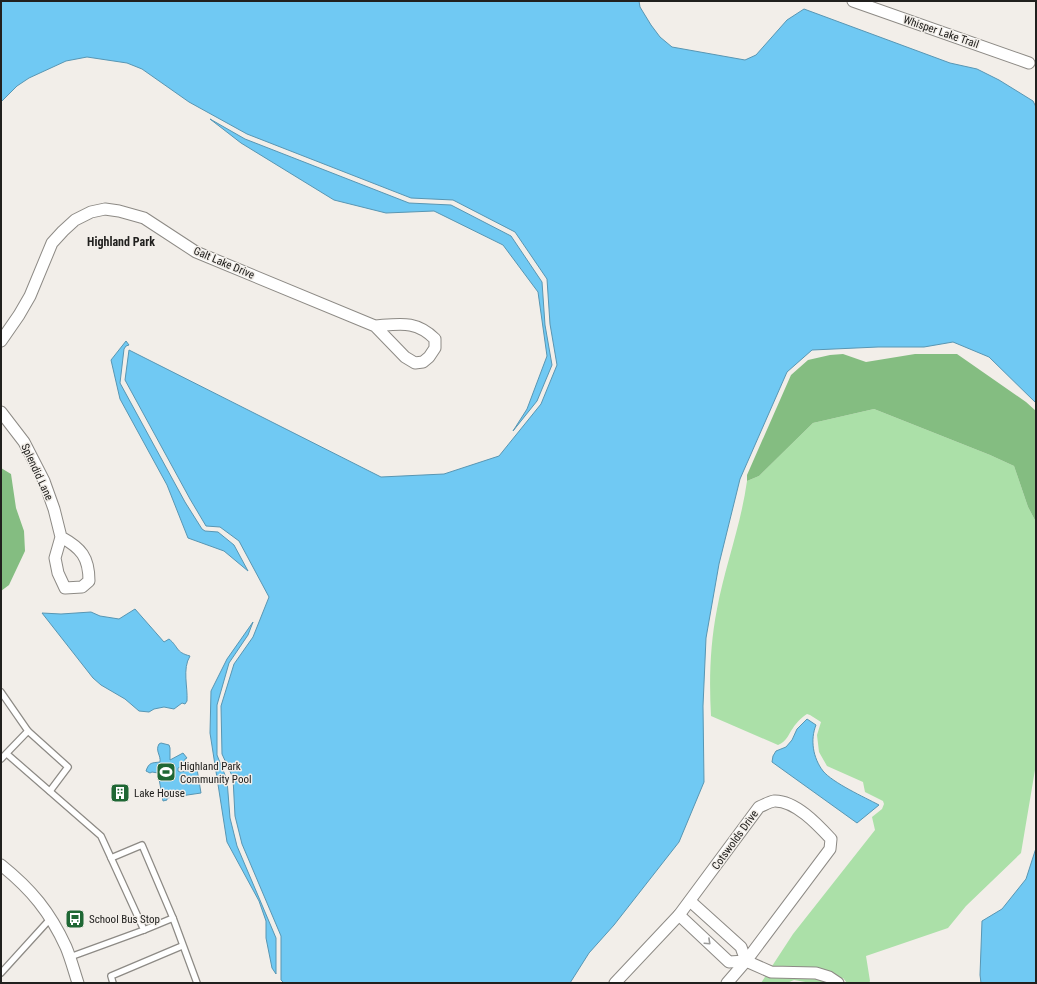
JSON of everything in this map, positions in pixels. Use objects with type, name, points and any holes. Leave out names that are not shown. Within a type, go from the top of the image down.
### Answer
[{"type":"street","name":"Whisper Lake Trail","points":[[852,1],[1033,63]]},
{"type":"street","name":"Galt Lake Drive","points":[[1,342],[30,296],[52,243],[76,220],[91,212],[105,209],[144,218],[196,252],[375,326],[405,357],[415,363],[424,362],[435,348],[435,339],[427,331],[417,326],[394,324],[375,326]]},
{"type":"street","name":"Splendid Lane","points":[[1,412],[24,442],[44,481],[54,509],[61,537]]},
{"type":"street","name":"Cotswolds Drive","points":[[615,983],[679,915],[759,807],[774,801],[787,803],[806,814],[832,839],[830,849],[746,961],[727,983]]},
{"type":"street","points":[[1,865],[18,879],[41,903],[51,918],[67,948],[78,983]]},
{"type":"street","points":[[690,901],[741,947],[746,961]]},
{"type":"street","points":[[679,915],[729,962],[746,961],[771,972],[816,973],[829,977],[838,983]]},
{"type":"lane","points":[[1,692],[28,731],[68,767],[50,791]]},
{"type":"lane","points":[[1,759],[28,731]]},
{"type":"lane","points":[[7,754],[101,836],[144,930]]},
{"type":"lane","points":[[111,858],[142,845],[173,918],[182,946],[197,983]]},
{"type":"lane","points":[[1,973],[51,918]]},
{"type":"lane","points":[[70,957],[173,918]]},
{"type":"lane","points":[[113,983],[111,976],[182,946]]},
{"type":"green space","points":[[843,354],[866,362],[915,354],[957,354],[1026,402],[1036,411],[1036,522],[1028,507],[1014,466],[874,409],[813,423],[759,476],[747,481],[747,475],[791,375],[808,360],[830,355]]},
{"type":"green space","points":[[874,409],[1014,466],[1028,507],[1036,522],[1036,764],[1021,853],[966,906],[948,928],[866,956],[870,981],[869,983],[847,983],[843,978],[838,983],[811,983],[794,980],[787,983],[761,983],[793,934],[875,830],[872,817],[882,809],[884,804],[883,801],[865,792],[863,782],[827,766],[819,752],[817,735],[821,722],[810,715],[807,714],[801,718],[785,740],[778,745],[711,716],[711,662],[717,609],[741,514],[747,481],[759,476],[813,423]]},
{"type":"green space","points":[[1,468],[11,474],[16,508],[24,531],[25,551],[9,585],[1,591]]},
{"type":"water","points":[[1,1],[639,1],[640,7],[651,25],[660,37],[672,47],[745,60],[756,55],[787,20],[804,9],[950,63],[977,69],[999,80],[1033,101],[1036,107],[1036,403],[989,357],[953,342],[924,347],[878,347],[812,350],[787,372],[740,479],[719,564],[706,638],[703,706],[704,782],[679,842],[614,925],[589,953],[570,983],[284,983],[281,980],[281,936],[242,844],[235,816],[233,778],[222,754],[221,706],[234,664],[253,637],[269,597],[239,541],[220,527],[206,526],[125,380],[129,350],[381,477],[444,474],[499,456],[541,404],[557,365],[550,324],[547,279],[515,232],[453,200],[411,198],[247,134],[189,102],[142,69],[127,63],[87,57],[66,61],[29,78],[17,86],[1,102]]},
{"type":"water","points":[[210,119],[245,139],[409,203],[451,205],[511,236],[542,282],[545,325],[552,365],[537,401],[513,431],[527,409],[547,356],[538,292],[503,245],[434,211],[386,213],[334,200],[241,143]]},
{"type":"water","points":[[126,341],[129,345],[124,349],[120,383],[185,502],[202,529],[205,531],[218,532],[234,545],[248,571],[224,551],[188,538],[167,485],[120,399],[111,360]]},
{"type":"water","points":[[135,609],[164,642],[169,639],[179,651],[190,656],[186,667],[187,701],[185,704],[182,703],[174,709],[164,707],[154,709],[149,712],[139,711],[125,699],[101,685],[93,678],[42,613],[61,614],[91,612],[100,616],[119,619]]},
{"type":"water","points":[[253,622],[248,635],[229,663],[217,705],[217,755],[227,780],[230,818],[237,846],[276,938],[276,974],[272,968],[266,938],[266,921],[259,901],[227,842],[210,733],[211,691],[227,659]]},
{"type":"water","points":[[807,719],[816,725],[813,743],[815,755],[823,771],[841,785],[879,805],[857,823],[772,762],[776,751],[786,747],[792,740],[797,729]]},
{"type":"water","name":"Highland Park Community Pool","points":[[161,743],[169,745],[170,760],[183,753],[187,758],[185,759],[184,765],[178,768],[178,771],[180,772],[197,769],[201,793],[167,798],[167,800],[163,801],[158,773],[150,773],[146,771],[148,766],[151,764],[160,762],[158,746]]},
{"type":"water","points":[[1036,848],[1036,983],[981,983],[982,921],[1002,909],[1026,879]]},
{"type":"place","name":"Highland Park Community Pool","points":[[166,772]]},
{"type":"place","name":"Lake House","points":[[120,793]]},
{"type":"place","name":"School Bus Stop","points":[[75,919]]},
{"type":"district","name":"Highland Park","points":[[121,242]]}]
